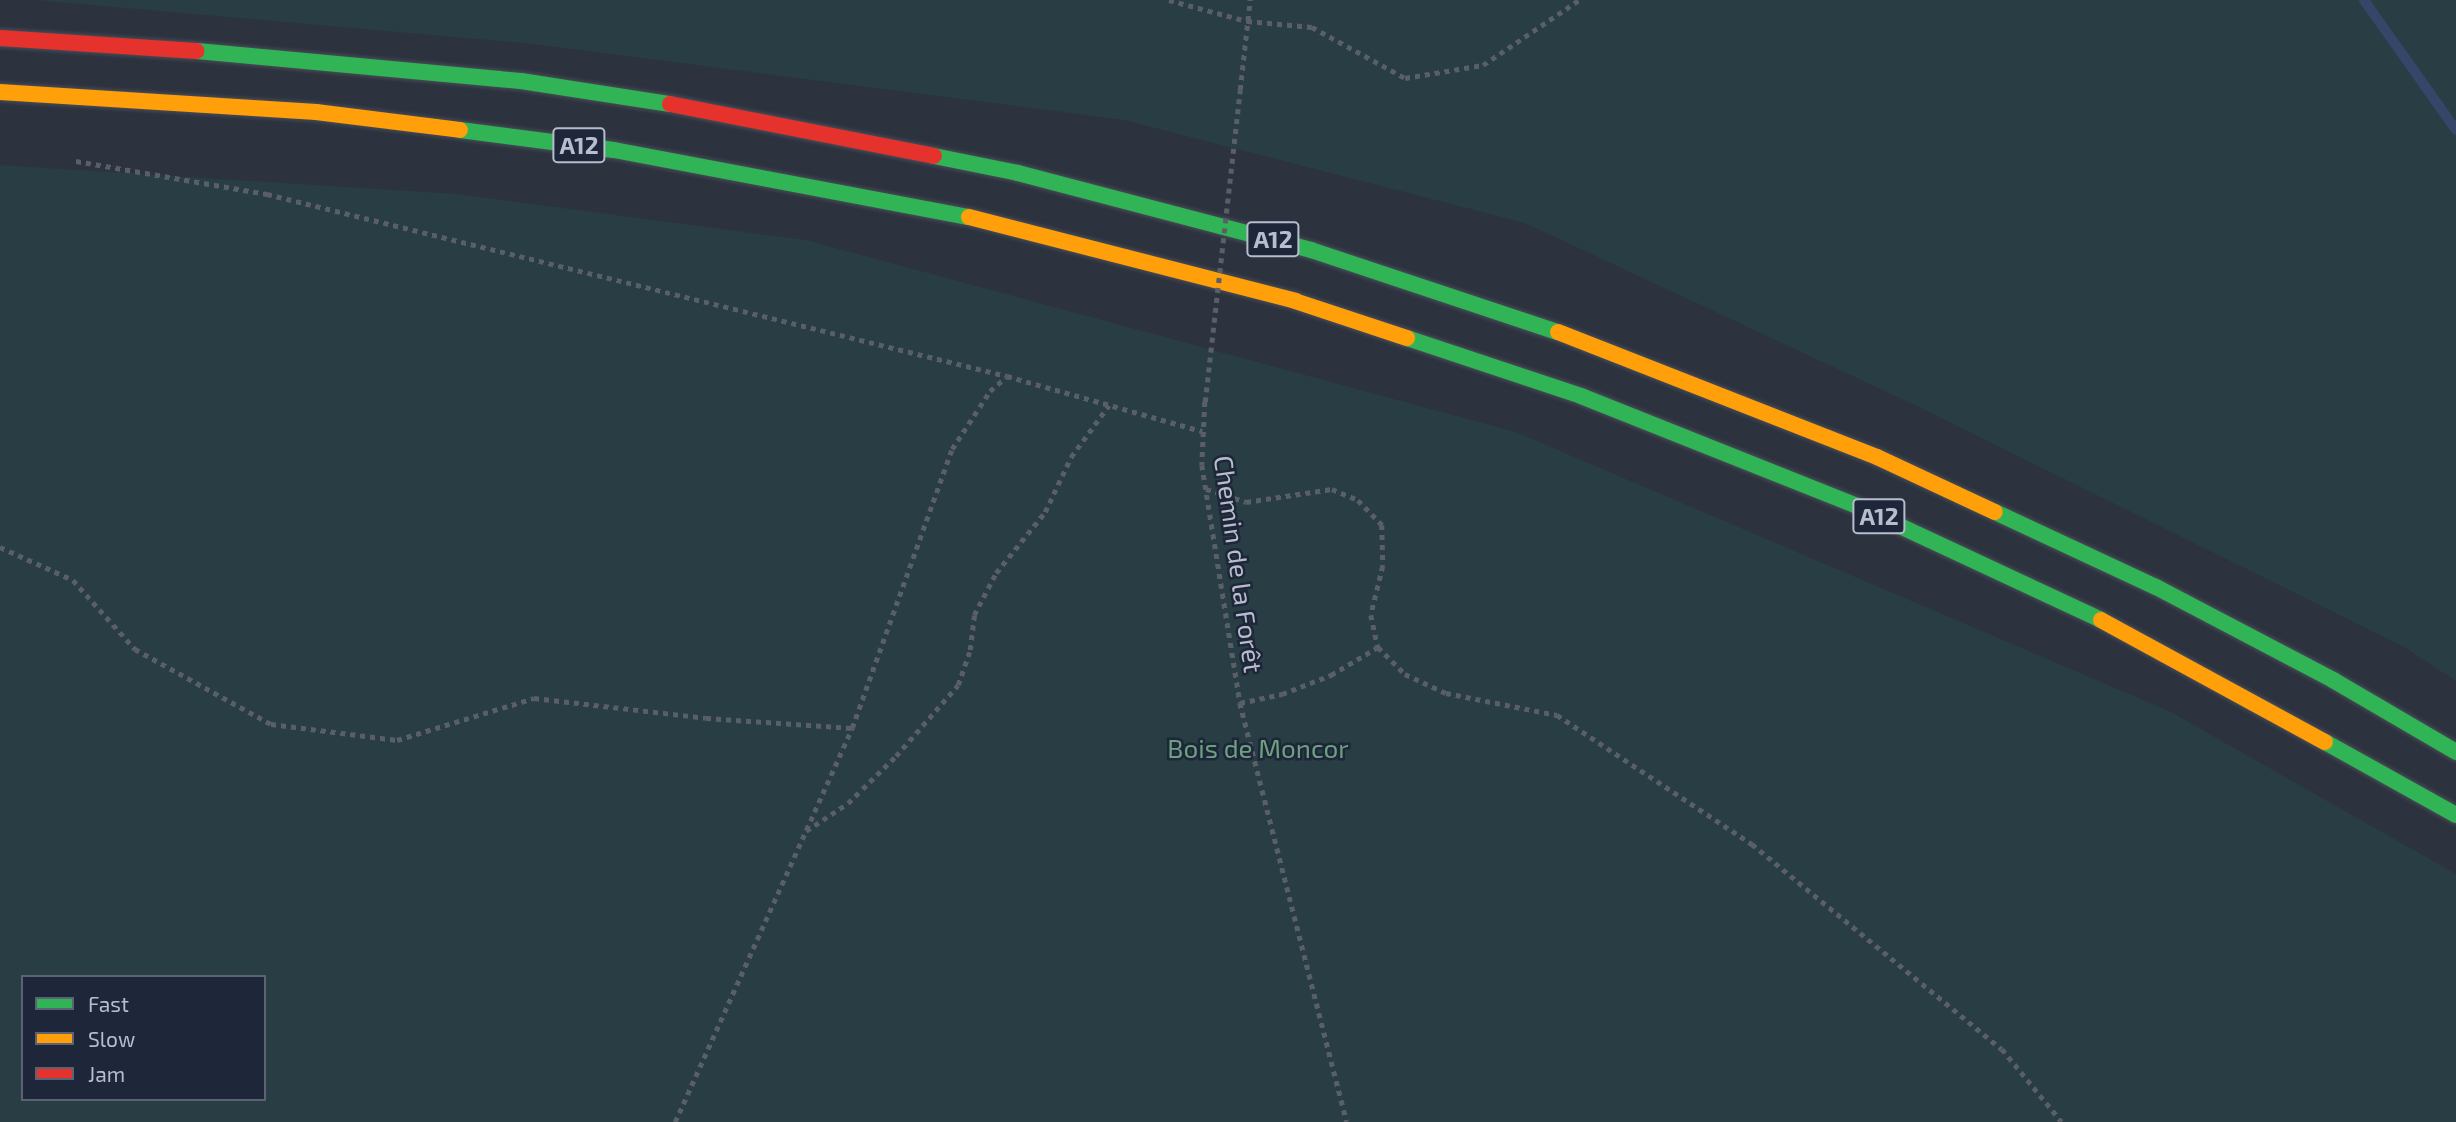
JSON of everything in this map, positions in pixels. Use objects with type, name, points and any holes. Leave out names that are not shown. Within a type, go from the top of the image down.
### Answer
[{"type":"highway","name":"A12","points":[[0,38],[332,60],[521,82],[720,112],[1030,176],[1311,250],[1599,346],[1877,457],[2156,587],[2333,680],[2456,752]]},
{"type":"highway","name":"A12","points":[[0,92],[316,112],[614,150],[812,184],[1009,226],[1295,302],[1581,396],[1857,506],[2131,634],[2456,815]]},
{"type":"path","points":[[1169,0],[1247,21],[1312,27],[1405,78],[1483,65],[1579,0]]},
{"type":"path","name":"Chemin de la Forêt","points":[[1250,0],[1202,432],[1206,489],[1240,703],[1347,1122]]},
{"type":"path","points":[[76,162],[267,194],[1007,376],[1202,432]]},
{"type":"path","points":[[675,1122],[852,728],[952,449],[984,400],[1007,376]]},
{"type":"path","points":[[804,832],[857,794],[934,717],[958,685],[970,650],[974,615],[996,573],[1045,512],[1071,457],[1109,405]]},
{"type":"path","points":[[1206,489],[1246,502],[1332,489],[1358,500],[1382,526],[1383,566],[1371,615],[1378,647],[1405,674],[1446,693],[1558,715],[1752,844],[2002,1049],[2062,1122]]},
{"type":"path","points":[[0,547],[74,580],[135,649],[271,724],[397,740],[534,698],[706,718],[852,728]]},
{"type":"path","points":[[1240,703],[1282,694],[1331,675],[1378,647]]},
{"type":"green space","points":[[35,0],[2456,0],[2456,681],[2404,647],[1919,407],[1525,223],[1124,120],[533,44]]},
{"type":"green space","name":"Bois de Moncor","points":[[0,165],[457,194],[806,240],[1516,432],[2169,711],[2456,874],[2456,1122],[0,1122]]},
{"type":"waterway","points":[[2364,0],[2456,130]]},
{"type":"traffic: fast","points":[[197,51],[521,81],[670,104]]},
{"type":"traffic: fast","points":[[460,130],[614,150],[969,217]]},
{"type":"traffic: fast","points":[[934,156],[1018,173],[1311,250],[1558,332]]},
{"type":"traffic: fast","points":[[1407,338],[1581,396],[1857,506],[2101,620]]},
{"type":"traffic: fast","points":[[1995,512],[2156,587],[2333,680],[2456,752]]},
{"type":"traffic: fast","points":[[2325,742],[2456,815]]},
{"type":"traffic: slow","points":[[0,92],[316,112],[460,130]]},
{"type":"traffic: slow","points":[[969,217],[1295,301],[1407,338]]},
{"type":"traffic: slow","points":[[1558,332],[1877,457],[1995,512]]},
{"type":"traffic: slow","points":[[2101,620],[2325,742]]},
{"type":"traffic: jam","points":[[0,38],[197,51]]},
{"type":"traffic: jam","points":[[670,104],[934,156]]}]
